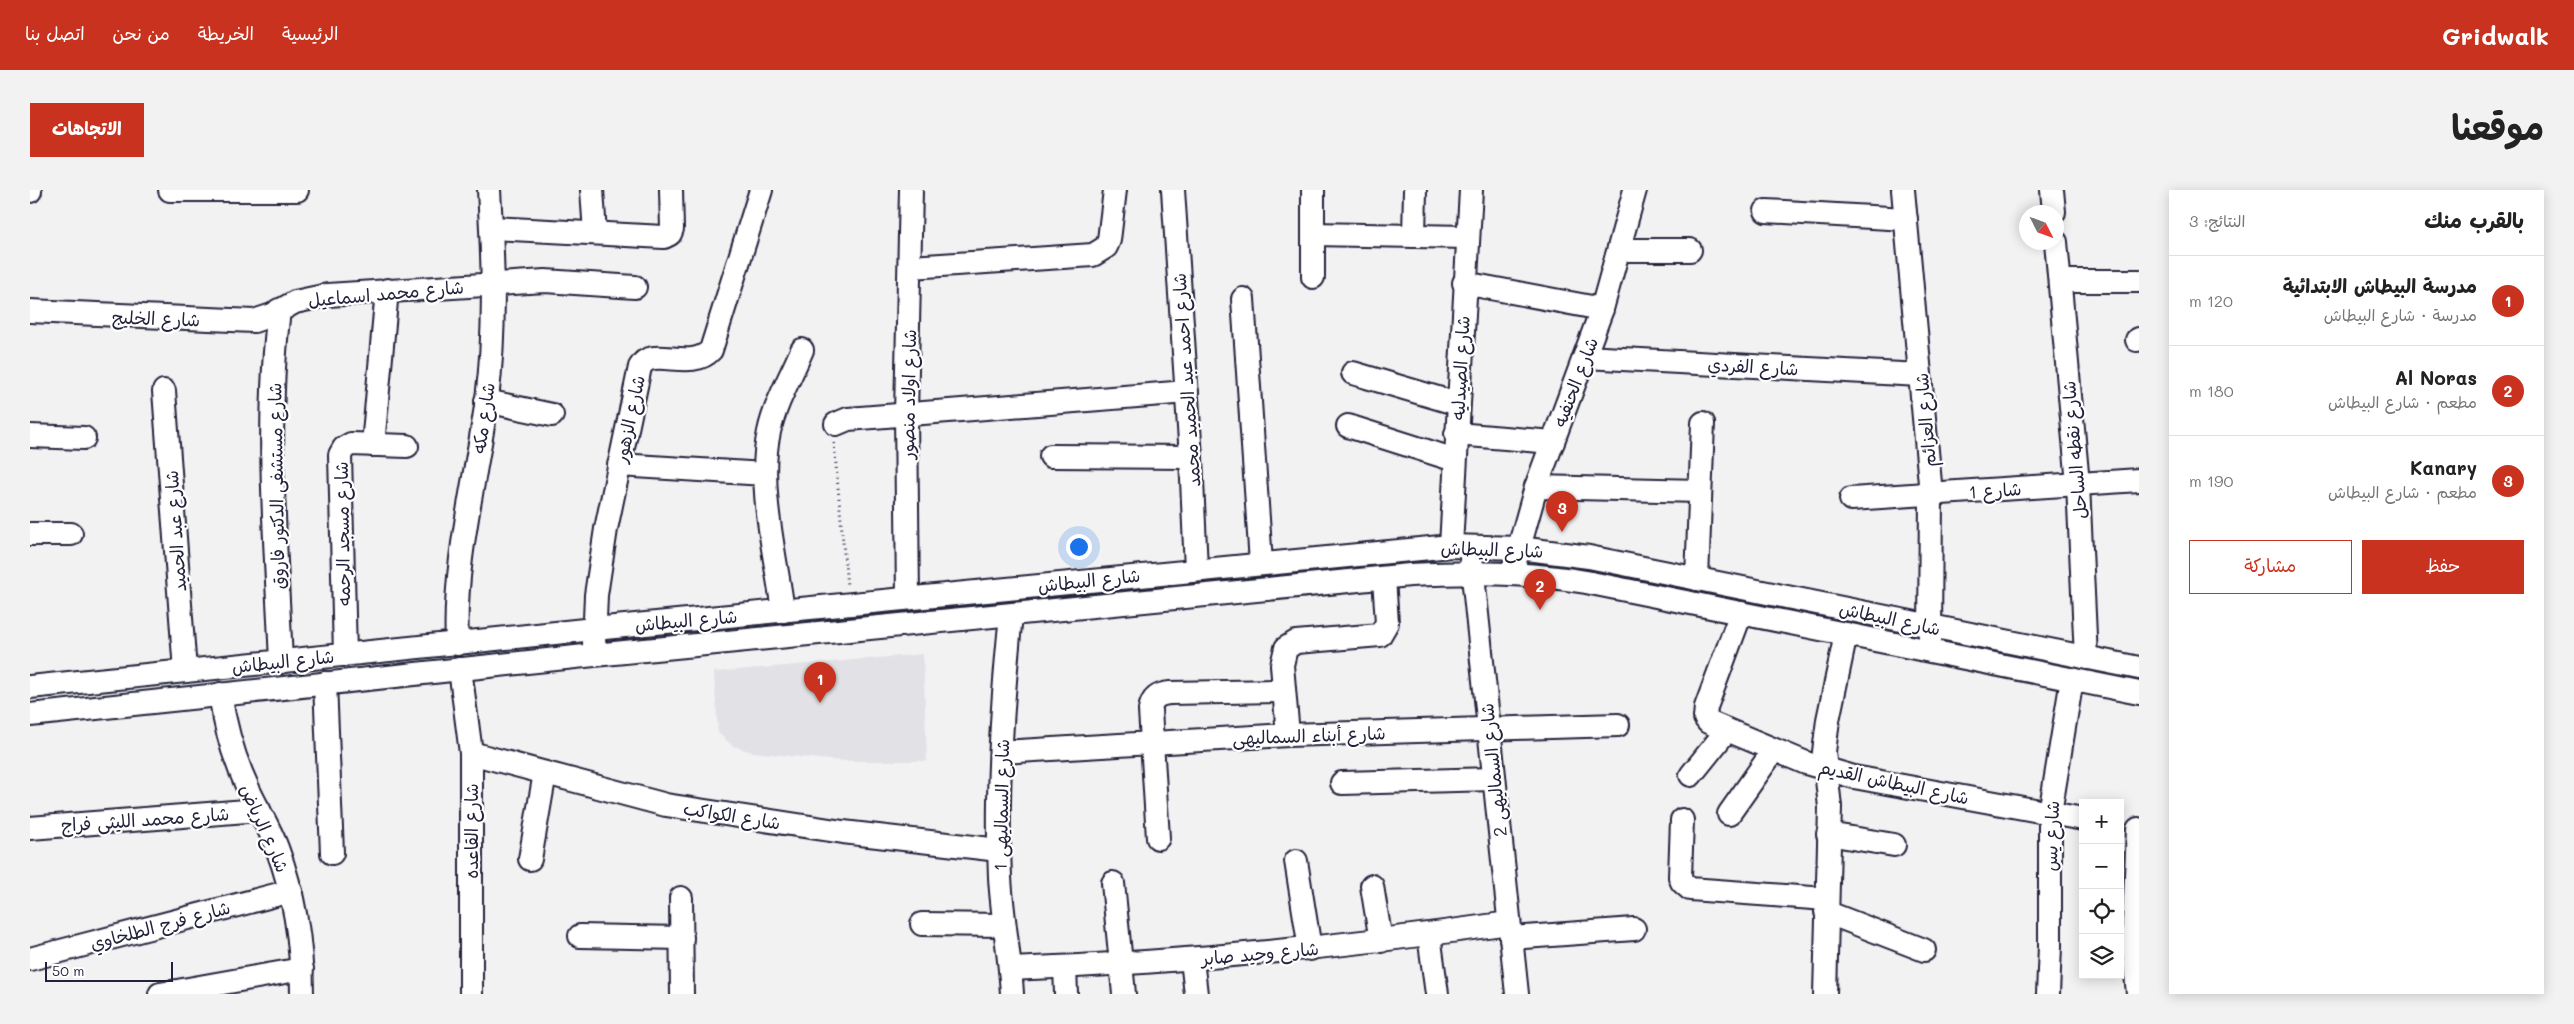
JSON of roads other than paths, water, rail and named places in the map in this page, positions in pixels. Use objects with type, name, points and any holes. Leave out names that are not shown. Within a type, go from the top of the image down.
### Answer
[{"type":"street","points":[[170,190],[297,190]]},
{"type":"street","name":"شارع مكه","points":[[456,644],[455,613],[458,582],[486,400],[493,334],[494,283],[490,190]]},
{"type":"street","points":[[592,190],[595,234]]},
{"type":"street","points":[[492,228],[667,236],[672,230],[671,190]]},
{"type":"street","name":"شارع الزهور","points":[[594,655],[594,629],[600,562],[619,465],[642,364],[651,358],[699,359],[711,350],[760,190]]},
{"type":"street","name":"شارع اولاد منصور","points":[[908,598],[906,414],[911,267],[911,190]]},
{"type":"street","points":[[911,267],[1093,255],[1106,247],[1109,240],[1114,190]]},
{"type":"street","name":"شارع احمد عبد الحميد محمد","points":[[1173,190],[1191,457],[1186,571],[1176,599]]},
{"type":"street","points":[[1313,190],[1313,277]]},
{"type":"street","points":[[1414,236],[1415,190]]},
{"type":"street","name":"شارع الصيدليه","points":[[1461,546],[1455,460],[1471,190]]},
{"type":"street","name":"شارع الحنفيه","points":[[1513,573],[1536,487],[1602,309],[1635,190]]},
{"type":"street","name":"شارع العزائم","points":[[1904,190],[1931,494],[1930,651]]},
{"type":"street","points":[[2052,190],[2053,205]]},
{"type":"street","points":[[1766,211],[1906,219]]},
{"type":"street","points":[[1313,234],[1467,237]]},
{"type":"street","points":[[1619,250],[1690,250]]},
{"type":"street","name":"شارع نقطه الساحل","points":[[2057,250],[2078,484],[2086,658]]},
{"type":"street","points":[[2060,281],[2139,281]]},
{"type":"street","name":"شارع محمد اسماعيل","points":[[280,310],[311,297],[494,283],[578,282],[635,287]]},
{"type":"street","points":[[1464,283],[1602,309]]},
{"type":"street","points":[[373,445],[387,290]]},
{"type":"street","points":[[1243,299],[1261,564]]},
{"type":"street","name":"شارع الخليج","points":[[30,311],[244,321],[263,319],[280,310]]},
{"type":"street","name":"شارع مستشفى الدكتور فاروق","points":[[280,310],[273,420],[281,662]]},
{"type":"street","points":[[783,611],[765,474],[769,430],[802,350]]},
{"type":"street","name":"شارع الفردي","points":[[1585,357],[1920,375]]},
{"type":"street","points":[[1353,373],[1458,404]]},
{"type":"street","name":"شارع عبد الحميد","points":[[164,391],[185,672]]},
{"type":"street","points":[[836,424],[843,420],[906,414],[1187,392]]},
{"type":"street","points":[[486,400],[552,415]]},
{"type":"street","points":[[1697,578],[1703,423]]},
{"type":"street","points":[[1348,426],[1455,460]]},
{"type":"street","points":[[1456,434],[1553,442]]},
{"type":"street","points":[[30,436],[84,438]]},
{"type":"street","name":"شارع مسجد الرحمه","points":[[345,654],[340,455],[347,446],[407,446]]},
{"type":"street","points":[[1051,456],[1191,457]]},
{"type":"street","points":[[619,465],[765,474]]},
{"type":"street","name":"شارع 1","points":[[1851,499],[2139,480]]},
{"type":"street","points":[[1536,487],[1700,491]]},
{"type":"street","points":[[30,534],[72,534]]},
{"type":"street","name":"شارع البيطاش","points":[[30,687],[908,598],[1461,546],[1519,548],[1581,556],[2139,668]]},
{"type":"street","name":"شارع السماليهى 2","points":[[1461,546],[1472,572],[1516,994]]},
{"type":"street","name":"شارع البيطاش","points":[[30,714],[594,655],[1384,578],[1472,572],[1513,573],[1571,579],[2139,693]]},
{"type":"street","points":[[1288,735],[1282,659],[1286,648],[1302,642],[1375,637],[1384,632],[1387,623],[1384,578]]},
{"type":"street","name":"شارع البيطاش القديم","points":[[1741,613],[1705,713],[1708,722],[1825,770],[1883,784],[2079,818]]},
{"type":"street","name":"شارع السماليهى 1","points":[[1011,615],[1001,752],[999,850],[1004,925],[1012,994]]},
{"type":"street","points":[[1825,994],[1830,807],[1825,770],[1825,736],[1846,634]]},
{"type":"street","name":"شارع القاعده","points":[[460,669],[471,752],[471,994]]},
{"type":"street","name":"شارع يس","points":[[2048,994],[2050,813],[2072,679]]},
{"type":"street","points":[[325,683],[332,853]]},
{"type":"street","points":[[1158,838],[1151,742],[1151,706],[1154,698],[1161,694],[1284,691]]},
{"type":"street","name":"شارع الرياض","points":[[220,694],[228,734],[238,766],[275,843],[291,891],[300,936],[302,994]]},
{"type":"street","name":"شارع أبناء السماليهى","points":[[1001,752],[1288,735],[1618,725]]},
{"type":"street","points":[[1691,775],[1727,730]]},
{"type":"street","points":[[1729,814],[1774,750]]},
{"type":"street","name":"شارع الكواكب","points":[[471,752],[666,805],[843,832],[999,850]]},
{"type":"street","points":[[530,859],[545,773]]},
{"type":"street","points":[[1342,783],[1494,779]]},
{"type":"street","name":"شارع محمد الليثى فراج","points":[[30,828],[259,810]]},
{"type":"street","points":[[1682,820],[1680,877],[1690,889],[1826,906],[1924,950]]},
{"type":"street","points":[[2124,826],[2139,829],[2133,944],[2138,994]]},
{"type":"street","points":[[1828,834],[1894,845]]},
{"type":"street","points":[[1296,861],[1310,949]]},
{"type":"street","points":[[1113,883],[1124,994]]},
{"type":"street","points":[[1372,886],[1381,941]]},
{"type":"street","name":"شارع فرج الطلخاوي","points":[[30,959],[291,891]]},
{"type":"street","points":[[681,898],[682,994]]},
{"type":"street","points":[[922,924],[1004,925]]},
{"type":"street","name":"شارع وحيد صابر","points":[[1010,969],[1192,960],[1429,935],[1510,931],[1634,929]]},
{"type":"street","points":[[1429,935],[1437,994]]},
{"type":"street","points":[[580,936],[682,938]]},
{"type":"street","points":[[1192,960],[1196,994]]},
{"type":"street","points":[[1065,967],[1066,994]]},
{"type":"street","points":[[160,994],[302,969]]},
{"type":"place","name":"Kanary","points":[[1562,532]]},
{"type":"place","name":"Al Noras","points":[[1540,610]]},
{"type":"place","name":"مدرسة البيطاش الابتدائية","points":[[820,703]]}]
